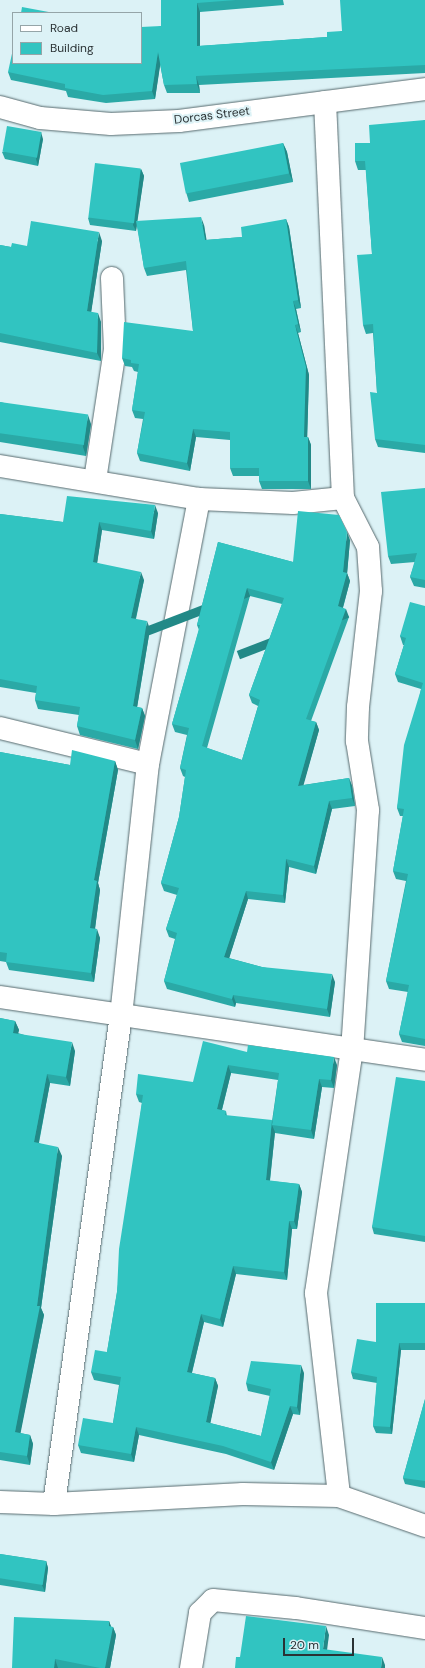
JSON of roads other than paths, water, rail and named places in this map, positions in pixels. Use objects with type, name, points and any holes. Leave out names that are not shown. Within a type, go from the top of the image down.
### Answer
[{"type":"street","name":"Dorcas Street","points":[[0,107],[40,118],[111,124],[179,121],[425,89]]},
{"type":"street","points":[[325,102],[343,498],[368,548],[370,591],[358,714],[357,741],[368,810],[352,1049],[316,1293],[339,1496]]},
{"type":"street","points":[[96,480],[115,350],[112,278]]},
{"type":"street","points":[[0,466],[96,480],[199,499],[293,502],[343,498]]},
{"type":"street","points":[[54,1504],[121,1016],[148,764],[199,499]]},
{"type":"street","points":[[0,728],[148,764]]},
{"type":"street","points":[[0,997],[425,1060]]},
{"type":"street","points":[[0,1502],[54,1504],[243,1494],[339,1496],[425,1526]]},
{"type":"street","points":[[191,1668],[200,1613],[213,1600],[296,1608],[425,1628]]}]
